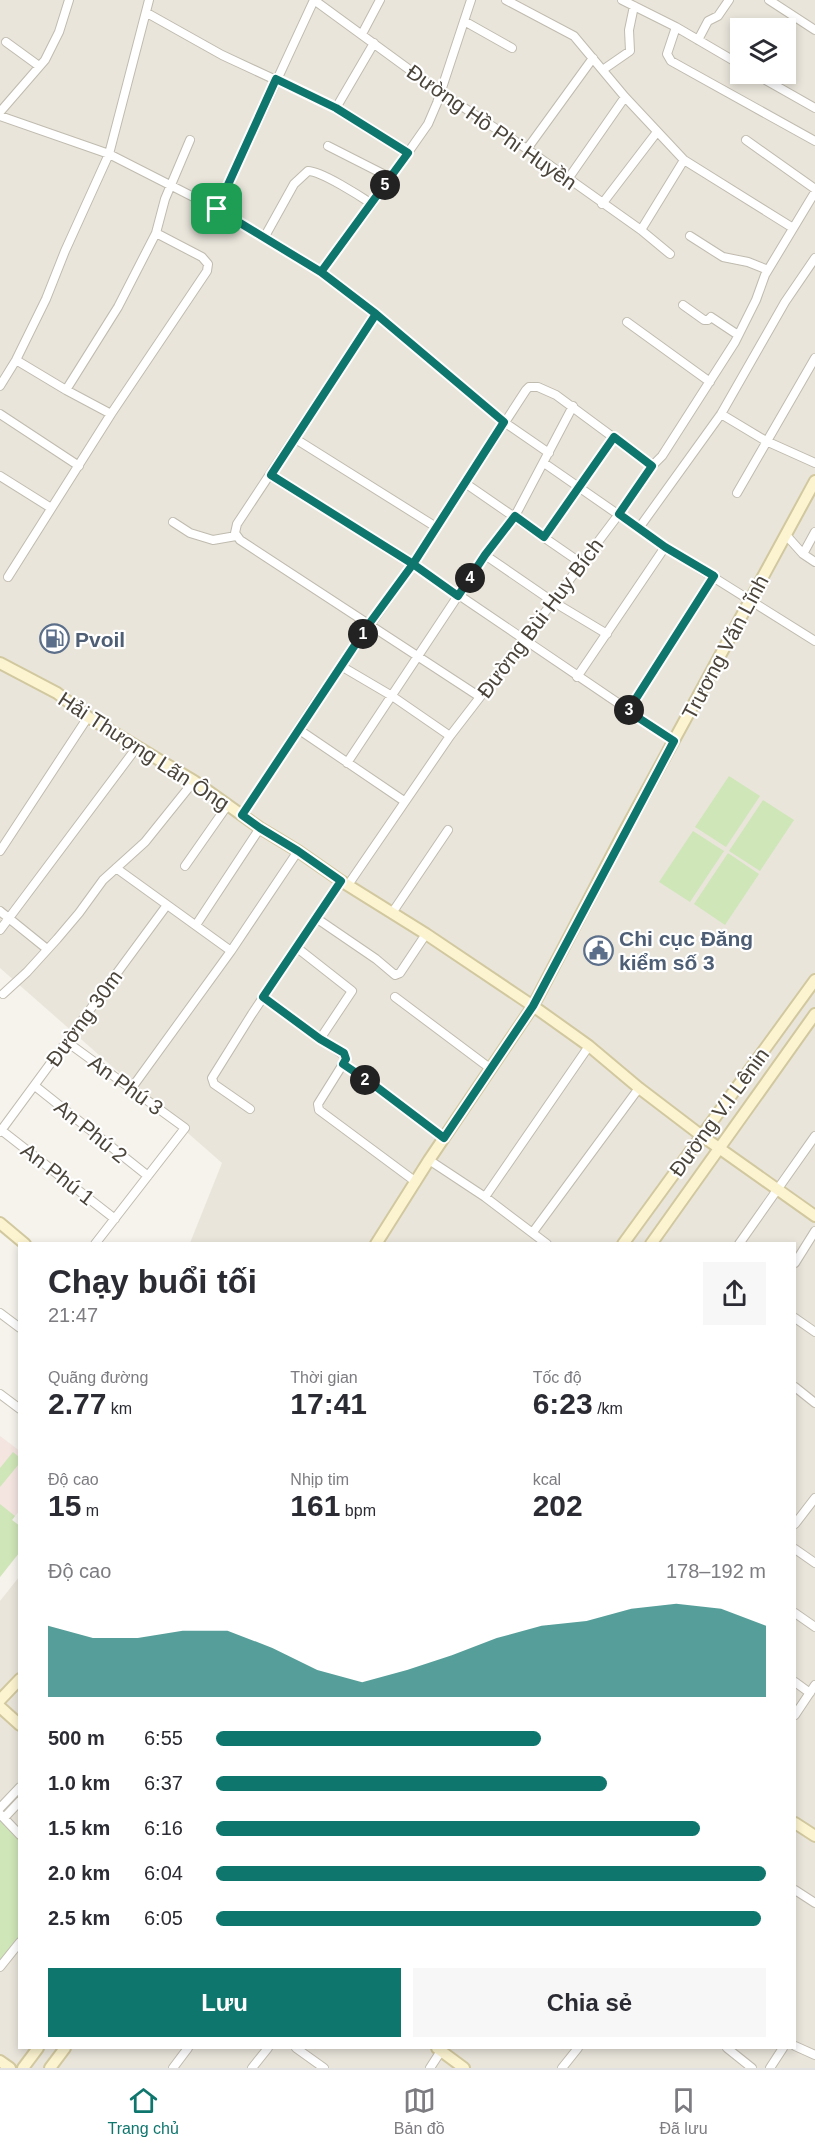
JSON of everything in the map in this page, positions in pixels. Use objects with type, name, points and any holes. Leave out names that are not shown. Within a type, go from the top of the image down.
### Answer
[{"type":"street","points":[[69,0],[59,33],[45,60],[0,114],[109,154],[217,209],[321,272],[376,314],[504,422],[549,453]]},
{"type":"street","points":[[0,386],[16,360],[46,299],[109,154],[149,0]]},
{"type":"street","points":[[217,209],[314,0]]},
{"type":"street","name":"Đường Hồ Phi Huyền","points":[[314,0],[440,92],[527,149],[641,230],[670,254]]},
{"type":"street","points":[[362,34],[380,0]]},
{"type":"street","points":[[321,272],[428,124],[471,0]]},
{"type":"street","points":[[506,0],[570,33],[604,69],[625,97],[684,160],[793,228]]},
{"type":"street","points":[[622,0],[676,27],[730,59]]},
{"type":"street","points":[[698,40],[708,21],[718,16],[729,0]]},
{"type":"street","points":[[769,0],[815,30]]},
{"type":"street","points":[[604,69],[630,51],[629,30],[634,6]]},
{"type":"street","points":[[147,13],[222,55],[336,108],[408,153]]},
{"type":"street","points":[[464,21],[512,48]]},
{"type":"street","points":[[676,27],[668,54],[671,61],[815,141]]},
{"type":"street","points":[[6,42],[39,66]]},
{"type":"street","points":[[336,108],[374,43]]},
{"type":"street","points":[[527,149],[593,58]]},
{"type":"street","points":[[773,84],[815,108]]},
{"type":"street","points":[[568,179],[625,97]]},
{"type":"street","points":[[602,204],[657,132]]},
{"type":"street","points":[[66,390],[118,307],[156,233],[171,185],[190,140]]},
{"type":"street","points":[[746,140],[815,190]]},
{"type":"street","points":[[328,146],[391,178]]},
{"type":"street","points":[[641,230],[684,160]]},
{"type":"street","points":[[264,238],[294,184],[308,171],[313,171],[340,184],[372,204]]},
{"type":"street","name":"Đường Bùi Huy Bích","points":[[250,1109],[214,1084],[212,1079],[316,918],[450,736],[619,514],[652,466],[662,456],[711,382],[756,300],[768,270],[815,190]]},
{"type":"street","points":[[8,577],[111,414],[208,269],[208,264],[202,257],[156,233]]},
{"type":"street","points":[[690,236],[723,257],[748,262],[768,270]]},
{"type":"street","points":[[639,528],[721,414],[785,302],[815,258]]},
{"type":"street","points":[[683,305],[704,320],[711,317],[738,335]]},
{"type":"street","points":[[236,536],[237,524],[376,314]]},
{"type":"street","points":[[627,322],[711,382]]},
{"type":"street","points":[[737,493],[815,358]]},
{"type":"street","points":[[16,360],[111,414]]},
{"type":"street","points":[[242,815],[369,624],[413,564],[521,395],[530,387],[538,387],[573,406],[652,466]]},
{"type":"street","points":[[347,763],[485,555],[515,516],[573,406]]},
{"type":"street","points":[[0,414],[78,466]]},
{"type":"street","points":[[721,414],[766,441],[815,463]]},
{"type":"street","points":[[544,537],[614,437]]},
{"type":"street","points":[[294,438],[436,527]]},
{"type":"street","points":[[544,463],[665,547],[815,640]]},
{"type":"street","points":[[271,475],[413,564],[674,741]]},
{"type":"street","points":[[0,476],[51,508]]},
{"type":"street","name":"Trương Văn Lĩnh","points":[[377,1242],[429,1160],[533,1006],[815,481]]},
{"type":"street","points":[[465,483],[580,563]]},
{"type":"street","points":[[173,522],[190,533],[213,540],[236,536],[480,697]]},
{"type":"street","points":[[803,554],[815,532]]},
{"type":"street","points":[[786,535],[803,554],[815,562]]},
{"type":"street","points":[[577,677],[665,547]]},
{"type":"street","points":[[485,555],[552,601],[607,634]]},
{"type":"street","points":[[628,711],[714,576]]},
{"type":"street","name":"Hải Thượng Lãn Ông","points":[[0,663],[57,693],[88,717],[194,781],[260,828],[426,934],[533,1006],[589,1046],[702,1136],[815,1216]]},
{"type":"street","points":[[341,666],[392,696],[450,736]]},
{"type":"street","points":[[0,851],[88,717]]},
{"type":"street","points":[[298,729],[404,801]]},
{"type":"street","points":[[0,930],[137,747]]},
{"type":"street","points":[[3,994],[27,972],[79,913],[103,880],[145,842],[194,781]]},
{"type":"street","points":[[185,866],[228,806]]},
{"type":"street","points":[[196,925],[260,828]]},
{"type":"street","points":[[392,913],[448,830]]},
{"type":"street","points":[[131,1089],[231,951],[298,851]]},
{"type":"street","points":[[116,868],[231,951]]},
{"type":"street","name":"Đường 30m","points":[[1,1131],[167,904]]},
{"type":"street","points":[[0,911],[47,949]]},
{"type":"street","points":[[316,918],[376,959],[395,975],[400,973],[426,934]]},
{"type":"street","points":[[296,947],[352,991],[320,1039]]},
{"type":"street","name":"Đường V.I Lênin","points":[[624,1242],[815,980]]},
{"type":"street","points":[[263,997],[320,1039],[344,1053],[346,1059],[318,1104],[318,1108],[416,1182]]},
{"type":"street","points":[[395,997],[491,1069]]},
{"type":"street","name":"Đường V.I Lênin","points":[[652,1242],[815,1014]]},
{"type":"street","name":"An Phú 3","points":[[67,1042],[185,1128],[148,1176]]},
{"type":"street","points":[[485,1197],[589,1046]]},
{"type":"street","points":[[343,1064],[444,1138]]},
{"type":"street","name":"An Phú 2","points":[[35,1086],[148,1176]]},
{"type":"street","points":[[533,1232],[639,1088]]},
{"type":"street","name":"An Phú 1","points":[[1,1131],[115,1219]]},
{"type":"street","points":[[739,1242],[815,1136]]},
{"type":"street","points":[[429,1160],[485,1197],[545,1242]]},
{"type":"street","points":[[97,1242],[148,1176]]},
{"type":"street","points":[[0,1223],[23,1242]]},
{"type":"street","points":[[796,1261],[815,1232]]},
{"type":"street","points":[[0,1313],[18,1326]]},
{"type":"street","points":[[796,1319],[815,1332]]},
{"type":"street","points":[[796,1388],[815,1402]]},
{"type":"street","points":[[0,1394],[18,1408]]},
{"type":"street","points":[[796,1523],[815,1498]]},
{"type":"street","points":[[796,1550],[815,1563]]},
{"type":"street","points":[[796,1614],[815,1627]]},
{"type":"street","points":[[0,1700],[18,1681]]},
{"type":"street","points":[[796,1684],[810,1693]]},
{"type":"street","points":[[796,1714],[815,1685]]},
{"type":"street","points":[[0,1707],[18,1723]]},
{"type":"street","points":[[0,1808],[18,1789]]},
{"type":"street","points":[[18,1803],[2,1816],[18,1833]]},
{"type":"street","points":[[796,1823],[814,1832]]},
{"type":"street","points":[[796,1891],[815,1903]]},
{"type":"street","points":[[0,1967],[18,1944]]},
{"type":"street","points":[[796,2046],[815,2055]]},
{"type":"street","points":[[23,2068],[37,2049]]},
{"type":"street","points":[[50,2068],[64,2049]]},
{"type":"street","points":[[173,2068],[187,2049]]},
{"type":"street","points":[[252,2068],[267,2049]]},
{"type":"street","points":[[297,2049],[324,2068]]},
{"type":"street","points":[[430,2068],[439,2049],[464,2068]]},
{"type":"street","points":[[562,2068],[577,2049]]},
{"type":"street","points":[[728,2049],[752,2068]]},
{"type":"street","points":[[770,2068],[782,2049]]},
{"type":"street","points":[[0,2061],[10,2068]]},
{"type":"shaded area","points":[[0,0],[815,0],[815,2068],[0,2068],[0,1601],[18,1578],[18,2049],[796,2049],[796,1242],[190,1242],[222,1163],[0,968]]},
{"type":"shaded area","points":[[0,1436],[18,1450],[18,1512],[12,1520],[18,1525],[18,1554],[0,1577]]},
{"type":"green space","points":[[729,776],[760,796],[726,847],[695,827]]},
{"type":"green space","points":[[763,800],[794,820],[760,871],[729,851]]},
{"type":"green space","points":[[693,831],[724,851],[690,902],[659,882]]},
{"type":"green space","points":[[728,853],[759,874],[725,925],[694,904]]},
{"type":"green space","points":[[13,1452],[18,1456],[18,1465],[0,1487],[0,1468]]},
{"type":"green space","points":[[0,1504],[15,1516],[12,1520],[18,1524],[18,1554],[0,1577]]},
{"type":"green space","points":[[0,1814],[18,1833],[18,1943],[0,1967]]},
{"type":"place","name":"Pvoil","points":[[54,639]]},
{"type":"place","name":"Chi cục Đăng kiểm số 3","points":[[598,950]]},
{"type":"route","points":[[217,209],[276,79],[336,108],[408,153],[321,272],[376,314],[271,475],[413,564],[458,596],[485,555],[515,516],[544,537],[614,437],[652,466],[619,514],[665,547],[714,576],[628,711],[674,741],[533,1006],[444,1138],[343,1064],[346,1059],[344,1053],[320,1039],[263,997],[341,881],[242,815],[315,703],[413,564],[504,422],[376,314],[321,272],[217,209]]}]
